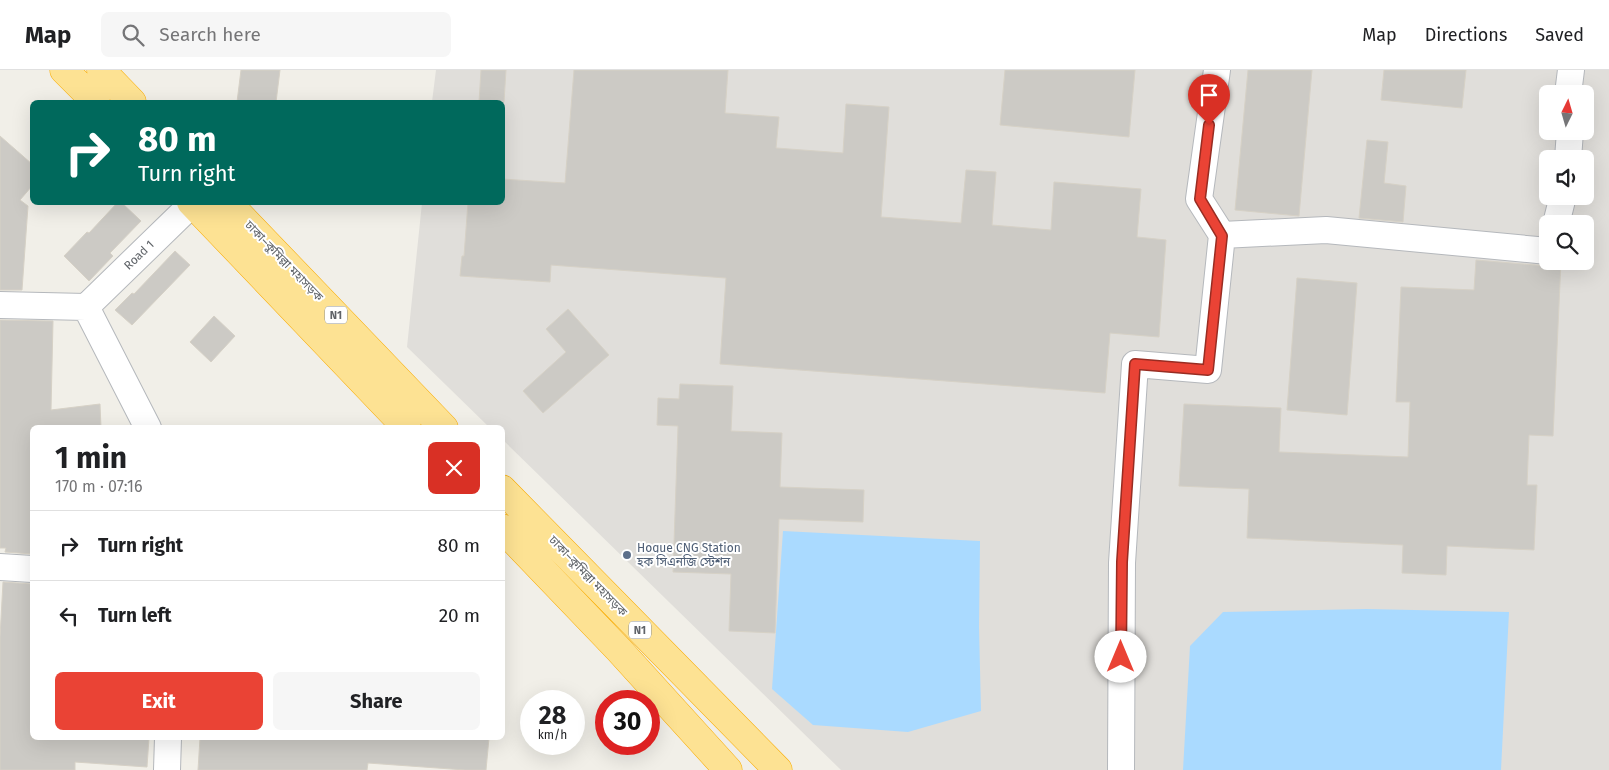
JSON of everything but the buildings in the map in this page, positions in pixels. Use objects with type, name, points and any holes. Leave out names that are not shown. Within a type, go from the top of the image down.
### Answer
[{"type":"highway","points":[[64,70],[127,100]]},
{"type":"highway","name":"N1","points":[[193,205],[404,425]]},
{"type":"highway","name":"ঢাকা–কুমিল্লা মহাসড়ক","points":[[230,205],[441,425]]},
{"type":"highway","name":"ঢাকা–কুমিল্লা মহাসড়ক","points":[[505,492],[778,770]]},
{"type":"highway","name":"N1","points":[[505,531],[619,650],[728,770]]},
{"type":"street","points":[[1121,770],[1122,562],[1135,364],[1208,370],[1222,236],[1200,199],[1217,70]]},
{"type":"street","points":[[1569,85],[1571,70]]},
{"type":"street","name":"Road 1","points":[[86,307],[189,205]]},
{"type":"street","points":[[1222,236],[1326,230],[1539,250]]},
{"type":"street","points":[[0,305],[86,307],[146,425]]},
{"type":"street","points":[[0,568],[30,569]]},
{"type":"street","points":[[167,770],[168,740]]},
{"type":"shaded area","points":[[436,70],[1609,70],[1609,770],[841,770],[505,442],[505,425],[487,425],[407,347],[422,205],[505,205],[505,100],[432,100]]},
{"type":"water","points":[[783,531],[980,541],[979,627],[981,711],[908,732],[813,725],[772,689]]},
{"type":"water","points":[[1366,609],[1509,612],[1501,770],[1183,770],[1190,646],[1223,612]]},
{"type":"place","name":"Hoque CNG Station হক সিএনজি স্টেশন","points":[[627,555]]},
{"type":"route","points":[[1121,657],[1122,562],[1135,364],[1208,370],[1222,236],[1200,199],[1209,125]]}]
